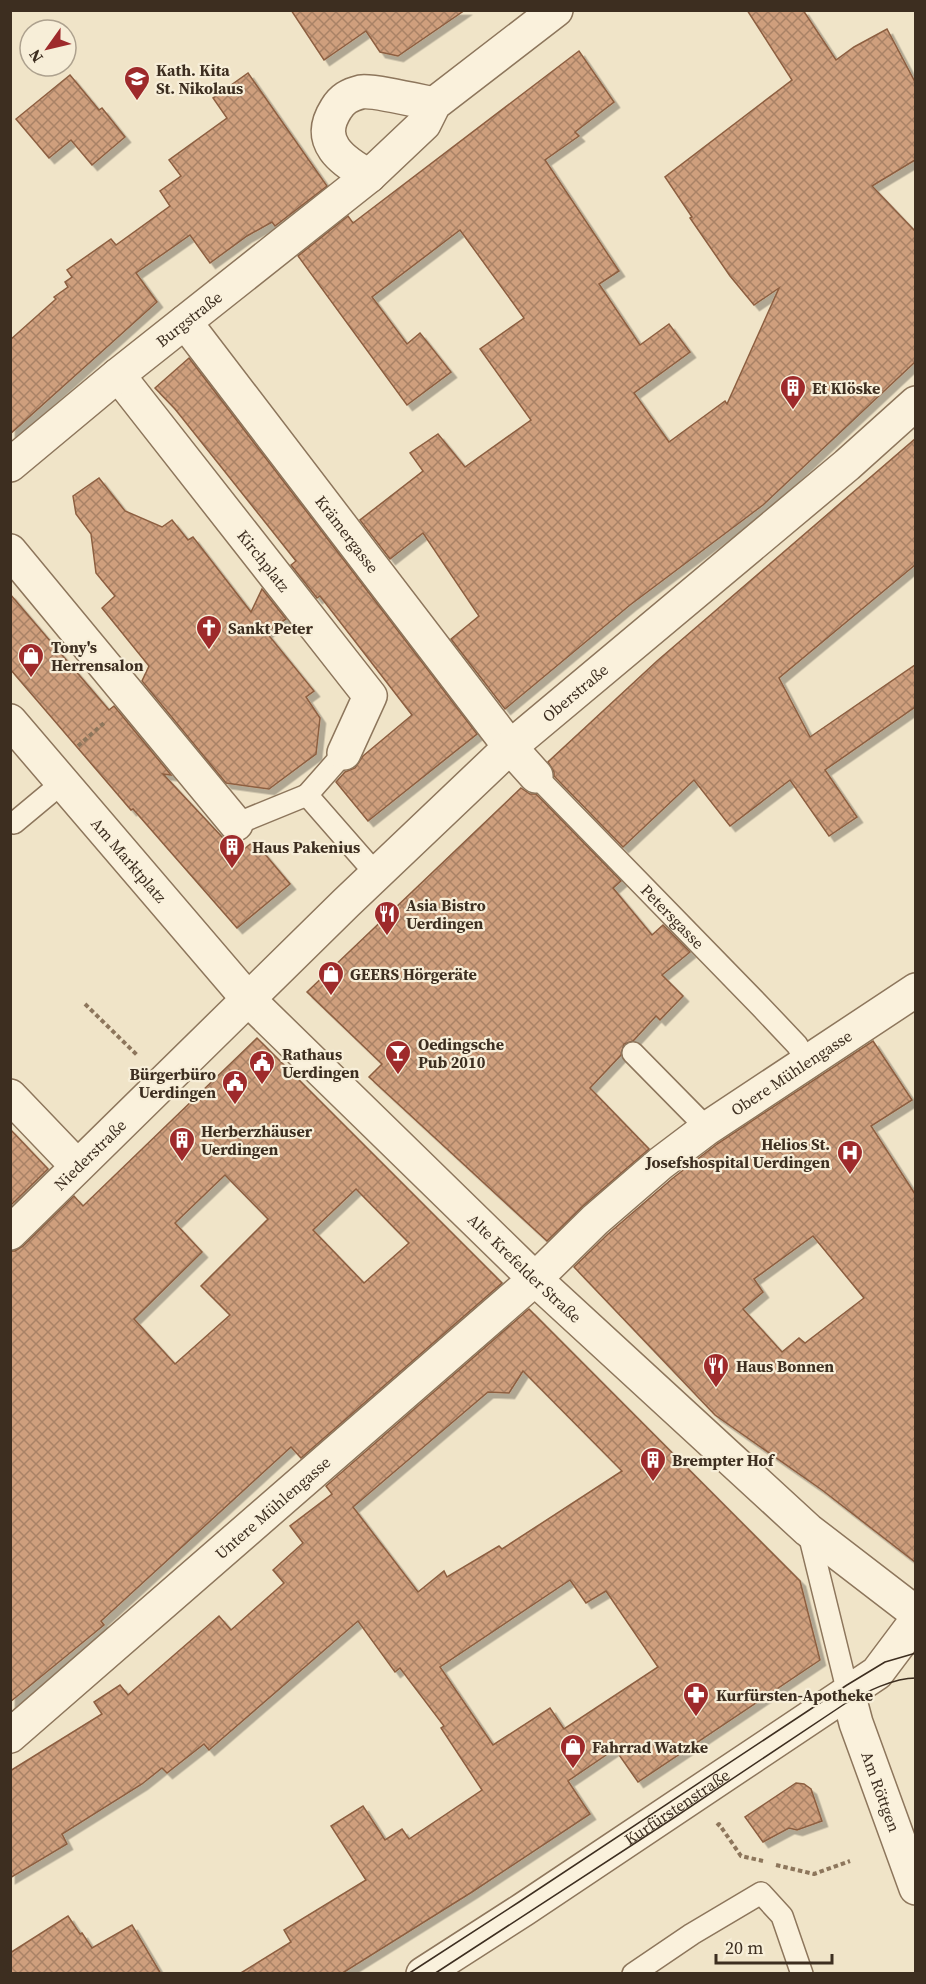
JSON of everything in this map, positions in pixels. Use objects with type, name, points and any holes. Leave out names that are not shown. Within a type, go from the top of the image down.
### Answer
[{"type":"street","name":"Burgstraße","points":[[10,465],[117,375],[369,176],[424,124],[434,104],[556,10]]},
{"type":"street","points":[[369,176],[347,164],[332,147],[327,131],[330,118],[342,99],[363,92],[434,104]]},
{"type":"street","name":"Krämergasse","points":[[185,322],[510,747],[536,776]]},
{"type":"street","name":"Kirchplatz","points":[[117,375],[370,696],[344,753]]},
{"type":"street","name":"Oberstraße","points":[[248,999],[510,747],[838,473],[915,403]]},
{"type":"street","points":[[10,551],[236,824]]},
{"type":"street","name":"Am Marktplatz","points":[[10,721],[248,999]]},
{"type":"street","name":"Obere Mühlengasse","points":[[535,1279],[596,1220],[706,1129],[915,990]]},
{"type":"street","name":"Niederstraße","points":[[10,1233],[248,999]]},
{"type":"street","name":"Alte Krefelder Straße","points":[[248,999],[535,1279],[808,1530],[915,1613]]},
{"type":"street","points":[[10,1096],[77,1166]]},
{"type":"street","name":"Untere Mühlengasse","points":[[10,1736],[535,1279]]},
{"type":"street","name":"Kurfürstenstraße","points":[[423,1974],[877,1673],[915,1621]]},
{"type":"street","name":"Am Röttgen","points":[[848,1693],[856,1722],[915,1888]]},
{"type":"lane","points":[[236,824],[307,795],[344,753]]},
{"type":"lane","points":[[14,823],[56,776]]},
{"type":"lane","name":"Petersgasse","points":[[536,776],[762,1008],[797,1045],[807,1062]]},
{"type":"lane","points":[[307,795],[376,874]]},
{"type":"lane","points":[[633,1053],[706,1129]]},
{"type":"lane","points":[[808,1530],[848,1693]]},
{"type":"lane","points":[[633,1974],[692,1934],[761,1893],[782,1916],[802,1974]]},
{"type":"path","points":[[56,776],[132,699]]},
{"type":"path","points":[[85,1004],[164,1081]]},
{"type":"path","points":[[718,1824],[741,1856]]},
{"type":"path","points":[[814,1874],[850,1861]]},
{"type":"building","points":[[291,10],[465,10],[398,56],[380,52],[366,31],[324,60]]},
{"type":"building","points":[[747,10],[803,10],[836,60],[887,29],[915,82],[915,160],[872,186],[915,231],[915,362],[763,505],[630,605],[505,709],[451,639],[479,616],[423,533],[390,559],[360,520],[423,471],[410,453],[438,434],[465,467],[531,420],[480,349],[524,318],[460,230],[372,297],[407,344],[420,333],[451,372],[407,405],[298,256],[348,216],[353,223],[579,51],[614,102],[575,132],[579,136],[545,160],[619,271],[599,284],[640,345],[669,324],[690,352],[634,393],[669,442],[725,401],[727,404],[779,288],[754,305],[730,276],[665,177],[792,80]]},
{"type":"building","points":[[248,73],[327,186],[275,226],[272,222],[247,236],[210,263],[190,235],[136,273],[157,302],[10,434],[10,340],[56,299],[54,297],[68,287],[65,282],[72,277],[67,270],[111,239],[116,245],[170,206],[160,191],[181,176],[169,160],[227,118],[213,98]]},
{"type":"building","points":[[66,78],[72,78],[99,110],[102,108],[125,137],[92,165],[71,140],[49,158],[16,119]]},
{"type":"building","points":[[189,358],[477,734],[368,821],[336,782],[345,772],[355,768],[363,756],[412,715],[320,596],[317,598],[291,565],[296,561],[175,409],[155,388]]},
{"type":"building","points":[[915,439],[915,565],[779,678],[810,737],[915,665],[915,707],[825,770],[857,817],[829,836],[790,780],[730,826],[694,780],[623,847],[554,776],[548,762],[657,661]]},
{"type":"building","name":"Sankt Peter","points":[[99,478],[125,511],[162,527],[172,520],[188,540],[193,537],[251,612],[262,589],[286,619],[266,632],[314,691],[306,697],[320,718],[316,754],[269,789],[226,783],[142,681],[149,666],[102,608],[115,596],[96,573],[91,534],[76,514],[73,496]]},
{"type":"building","points":[[10,594],[109,710],[114,706],[171,775],[163,774],[238,854],[254,841],[290,884],[237,928],[133,809],[131,810],[10,669]]},
{"type":"building","points":[[521,788],[530,794],[536,794],[621,881],[613,888],[652,935],[663,925],[690,952],[662,975],[683,996],[660,1020],[656,1016],[633,1041],[624,1044],[621,1055],[590,1088],[649,1149],[583,1206],[547,1241],[369,1077],[382,1064],[307,992]]},
{"type":"building","points":[[257,1038],[502,1283],[301,1458],[291,1447],[101,1621],[104,1625],[10,1702],[10,1251],[23,1246],[74,1196],[83,1206]],"holes":[[[225,1175],[268,1219],[201,1286],[230,1315],[175,1364],[134,1319],[202,1252],[175,1223]],[[356,1189],[409,1243],[364,1283],[313,1230]]]},
{"type":"building","points":[[873,1041],[912,1100],[871,1126],[915,1194],[915,1562],[822,1490],[715,1415],[574,1267],[608,1234],[673,1178],[717,1144]],"holes":[[[813,1236],[864,1298],[805,1343],[799,1338],[782,1352],[743,1309],[763,1292],[754,1279]]]},
{"type":"building","points":[[10,1129],[48,1169],[10,1206]]},
{"type":"building","points":[[529,1309],[800,1581],[820,1660],[638,1782],[615,1749],[568,1781],[590,1814],[472,1892],[341,1974],[239,1974],[291,1942],[284,1930],[366,1880],[331,1826],[363,1806],[385,1840],[402,1829],[409,1839],[482,1790],[441,1728],[444,1726],[400,1668],[395,1672],[358,1621],[209,1750],[204,1744],[167,1773],[162,1768],[142,1784],[62,1834],[67,1844],[10,1878],[10,1771],[102,1714],[94,1702],[120,1685],[128,1695],[219,1616],[231,1630],[284,1583],[273,1570],[303,1543],[290,1526],[332,1494],[326,1486]],"holes":[[[523,1371],[622,1471],[502,1549],[499,1546],[447,1577],[444,1571],[418,1592],[353,1507],[488,1392],[509,1393]],[[570,1580],[586,1603],[606,1591],[658,1667],[564,1729],[550,1708],[493,1745],[440,1667]]]},
{"type":"building","points":[[796,1783],[804,1784],[811,1789],[822,1821],[797,1830],[789,1828],[763,1842],[745,1817]]},
{"type":"building","points":[[68,1916],[92,1948],[132,1925],[161,1974],[10,1974],[10,1953]]},
{"type":"tram line","points":[[408,1974],[847,1685],[885,1662],[916,1653]]},
{"type":"tram line","points":[[434,1974],[846,1703],[889,1683],[916,1678]]},
{"type":"place","name":"Kath. Kita St. Nikolaus","points":[[137,102]]},
{"type":"place","name":"Et Klöske","points":[[793,411]]},
{"type":"place","name":"Sankt Peter","points":[[209,651]]},
{"type":"place","name":"Tony's Herrensalon","points":[[31,679]]},
{"type":"place","name":"Haus Pakenius","points":[[232,870]]},
{"type":"place","name":"Asia Bistro Uerdingen","points":[[387,937]]},
{"type":"place","name":"GEERS Hörgeräte","points":[[331,997]]},
{"type":"place","name":"Oedingsche Pub 2010","points":[[398,1076]]},
{"type":"place","name":"Rathaus Uerdingen","points":[[262,1086]]},
{"type":"place","name":"Bürgerbüro Uerdingen","points":[[235,1106]]},
{"type":"place","name":"Herberzhäuser Uerdingen","points":[[182,1163]]},
{"type":"place","name":"Helios St. Josefshospital Uerdingen","points":[[850,1176]]},
{"type":"place","name":"Haus Bonnen","points":[[716,1389]]},
{"type":"place","name":"Brempter Hof","points":[[653,1483]]},
{"type":"place","name":"Kurfürsten-Apotheke","points":[[696,1718]]},
{"type":"place","name":"Fahrrad Watzke","points":[[573,1770]]}]
